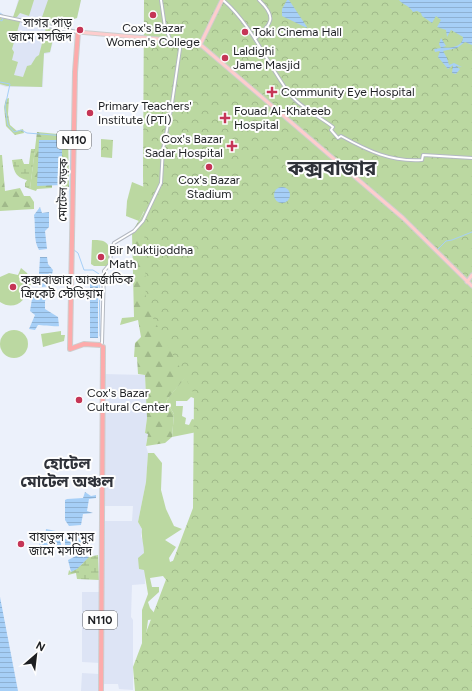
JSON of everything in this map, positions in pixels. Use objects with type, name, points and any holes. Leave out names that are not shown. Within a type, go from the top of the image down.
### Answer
[{"type":"highway","name":"মোটেল সড়ক","points":[[78,32],[75,72],[70,348],[84,344],[101,345]]},
{"type":"highway","name":"N110","points":[[100,691],[101,345]]},
{"type":"main road","points":[[200,45],[223,0]]},
{"type":"main road","points":[[78,32],[170,40],[200,45],[250,85],[402,218],[472,286]]},
{"type":"main road","points":[[467,282],[472,275]]},
{"type":"street","points":[[161,0],[165,27],[170,40]]},
{"type":"street","points":[[223,0],[240,15],[266,60],[288,92],[332,127],[331,130],[338,138],[341,136],[375,154],[398,160],[422,160],[423,155],[472,158]]},
{"type":"street","points":[[255,39],[268,27],[271,20],[270,12],[261,1]]},
{"type":"street","points":[[1,16],[55,29],[78,32]]},
{"type":"street","points":[[101,345],[104,271],[110,264],[112,246],[116,241],[129,234],[143,221],[161,183],[163,149],[171,110],[181,42]]},
{"type":"shaded area","points":[[18,0],[81,0],[77,18],[67,21],[66,29],[59,28],[58,31],[56,31],[50,53],[44,54],[43,87],[6,87],[0,85],[0,17],[13,19]]},
{"type":"shaded area","points":[[103,374],[145,375],[147,418],[145,433],[148,433],[146,446],[148,453],[146,482],[138,522],[142,529],[141,536],[144,544],[145,584],[132,585],[131,617],[133,620],[133,690],[119,689],[118,684],[101,684],[100,691],[81,691],[82,673],[99,674],[100,663],[82,662],[82,592],[101,592],[101,521],[132,521],[133,506],[102,506]]},
{"type":"green space","points":[[19,0],[34,0],[29,16],[20,13],[17,17],[13,17]]},
{"type":"green space","points":[[48,0],[81,0],[77,18],[67,21],[66,29],[51,26],[52,24],[41,20]]},
{"type":"green space","points":[[144,0],[472,0],[472,691],[135,691],[133,667],[193,508],[194,394],[146,305],[143,176]]},
{"type":"green space","points":[[0,18],[20,22],[12,49],[14,52],[12,60],[18,62],[14,75],[23,77],[27,66],[31,65],[39,55],[46,28],[55,30],[50,52],[44,53],[42,87],[7,86],[0,84]]},
{"type":"green space","points":[[9,98],[8,114],[10,125],[17,131],[23,129],[24,133],[15,135],[6,126],[4,107],[6,99]]},
{"type":"green space","points":[[37,132],[68,135],[69,187],[63,187],[62,185],[62,140],[37,185],[52,185],[52,188],[37,189],[36,191],[30,189]]},
{"type":"green space","points":[[101,139],[113,140],[112,158],[101,157]]},
{"type":"green space","points":[[31,149],[35,149],[30,189],[25,187],[27,180],[23,179],[16,173],[12,160],[22,159],[24,164],[29,164]]},
{"type":"green space","points":[[0,155],[2,155],[5,191],[20,188],[24,196],[30,196],[34,202],[34,209],[0,211]]},
{"type":"green space","points":[[132,182],[154,191],[139,221],[126,216],[127,201]]},
{"type":"green space","points":[[146,209],[198,362],[166,401],[174,414],[172,437],[165,443],[146,446],[148,434],[145,433],[147,418],[145,375],[138,374],[137,357],[134,357],[135,343],[141,337],[138,320],[120,325],[122,318],[134,317],[132,232]]},
{"type":"green space","name":"Bir Muktijoddha Math","points":[[92,240],[105,242],[109,247],[110,254],[107,266],[94,266],[91,264]]},
{"type":"green space","name":"কক্সবাজার আন্তর্জাতিক ক্রিকেট স্টেডিয়াম","points":[[21,268],[27,273],[33,284],[27,286],[25,297],[19,303],[10,306],[5,305],[0,302],[0,277],[9,273],[18,275]]},
{"type":"green space","points":[[193,326],[202,333],[206,331],[211,341],[209,344],[215,350],[223,345],[228,356],[225,356],[222,352],[220,354],[221,368],[229,364],[230,372],[218,386],[210,417],[203,417],[198,422],[197,432],[172,437],[174,414],[166,401],[193,367],[202,369],[205,366],[208,357],[193,343],[189,344],[183,334]],"holes":[[[191,397],[201,401],[196,420],[192,419],[189,425],[185,424],[186,418],[182,416],[183,406],[176,406],[176,401],[187,401]]]},
{"type":"green space","points":[[14,330],[20,331],[24,334],[27,338],[27,350],[24,354],[20,357],[14,358],[8,357],[4,354],[1,350],[0,344],[1,338],[4,334],[8,331]]},
{"type":"green space","points":[[61,331],[61,335],[65,335],[64,341],[43,347],[41,334]]},
{"type":"green space","points":[[148,453],[154,453],[162,463],[161,490],[166,509],[174,526],[182,529],[165,540],[176,547],[169,558],[170,562],[193,553],[167,581],[163,576],[150,578],[152,587],[159,587],[159,592],[148,602],[150,608],[157,616],[156,619],[148,620],[142,666],[142,610],[148,594],[144,570],[139,569],[138,558],[144,553],[142,529],[138,522],[146,482]]},
{"type":"green space","points":[[98,555],[99,580],[77,579],[76,573],[68,575],[69,570],[71,572],[82,564],[88,557]]},
{"type":"water","points":[[287,0],[289,0],[307,28],[282,16],[282,9]]},
{"type":"water","points":[[399,0],[472,0],[472,45],[465,42],[457,48],[443,51],[449,65],[454,63],[462,67],[455,66],[460,69],[456,74],[452,73],[453,65],[448,69],[438,57],[440,51],[435,52],[434,49],[441,48],[439,44],[441,38],[446,46],[442,47],[449,48],[461,43],[463,37],[451,30],[447,37],[446,30],[437,27],[441,20],[436,16],[432,23],[422,16],[421,13],[417,11],[413,12]]},
{"type":"water","points":[[39,140],[62,140],[62,185],[37,186]]},
{"type":"water","points":[[282,187],[288,189],[290,195],[288,201],[282,203],[276,201],[274,195],[276,189]]},
{"type":"water","points":[[40,207],[42,213],[49,212],[49,227],[45,231],[47,249],[39,250],[35,238],[34,215]]},
{"type":"water","points":[[40,257],[47,257],[48,264],[53,270],[49,286],[42,287],[39,274]]},
{"type":"water","points":[[90,274],[98,274],[98,338],[90,338]]},
{"type":"water","points":[[44,293],[47,293],[48,296],[45,301],[45,309],[58,317],[59,326],[38,325],[35,330],[29,329],[35,315],[30,311],[32,299],[34,295],[39,294],[44,297]]},
{"type":"water","points":[[85,492],[91,496],[96,495],[96,498],[89,499],[87,511],[93,513],[83,514],[81,525],[69,526],[65,520],[65,500],[83,498]]},
{"type":"water","points":[[46,529],[61,532],[61,549],[53,549],[53,545],[49,547],[40,547],[39,544],[45,540]]},
{"type":"water","points":[[89,537],[88,549],[65,547],[65,539]]},
{"type":"water","points":[[78,555],[89,557],[77,569],[71,572],[68,560]]},
{"type":"water","points":[[0,597],[18,691],[0,691]]},
{"type":"waterway","points":[[0,20],[2,21],[3,18]]},
{"type":"waterway","points":[[0,82],[10,84],[5,107],[8,125],[14,132],[21,130],[27,133],[66,136],[69,139],[68,144],[71,148],[70,187]]},
{"type":"waterway","points":[[70,189],[71,249]]},
{"type":"waterway","points":[[438,249],[446,241],[472,232]]},
{"type":"waterway","points":[[74,250],[78,253],[84,270],[93,270],[99,274],[100,336]]},
{"type":"place","name":"Cox's Bazar Women's College","points":[[153,15]]},
{"type":"place","name":"সাগর পাড় জামে মসজিদ","points":[[80,30]]},
{"type":"place","name":"Toki Cinema Hall","points":[[245,32]]},
{"type":"place","name":"Laldighi Jame Masjid","points":[[225,58]]},
{"type":"place","name":"Community Eye Hospital","points":[[272,92]]},
{"type":"place","name":"Primary Teachers' Institute (PTI)","points":[[90,113]]},
{"type":"place","name":"Fouad Al-Khateeb Hospital","points":[[225,118]]},
{"type":"place","name":"Cox's Bazar Sadar Hospital","points":[[232,146]]},
{"type":"place","name":"Cox's Bazar Stadium","points":[[209,167]]},
{"type":"place","name":"Bir Muktijoddha Math","points":[[101,257]]},
{"type":"place","name":"কক্সবাজার আন্তর্জাতিক ক্রিকেট স্টেডিয়াম","points":[[13,287]]},
{"type":"place","name":"Cox's Bazar Cultural Center","points":[[79,400]]},
{"type":"place","name":"বায়তুল মা'মুর জামে মসজিদ","points":[[21,544]]},
{"type":"district","name":"কক্সবাজার","points":[[332,168]]},
{"type":"district","name":"হোটেল মোটেল অঞ্চল","points":[[67,472]]}]
